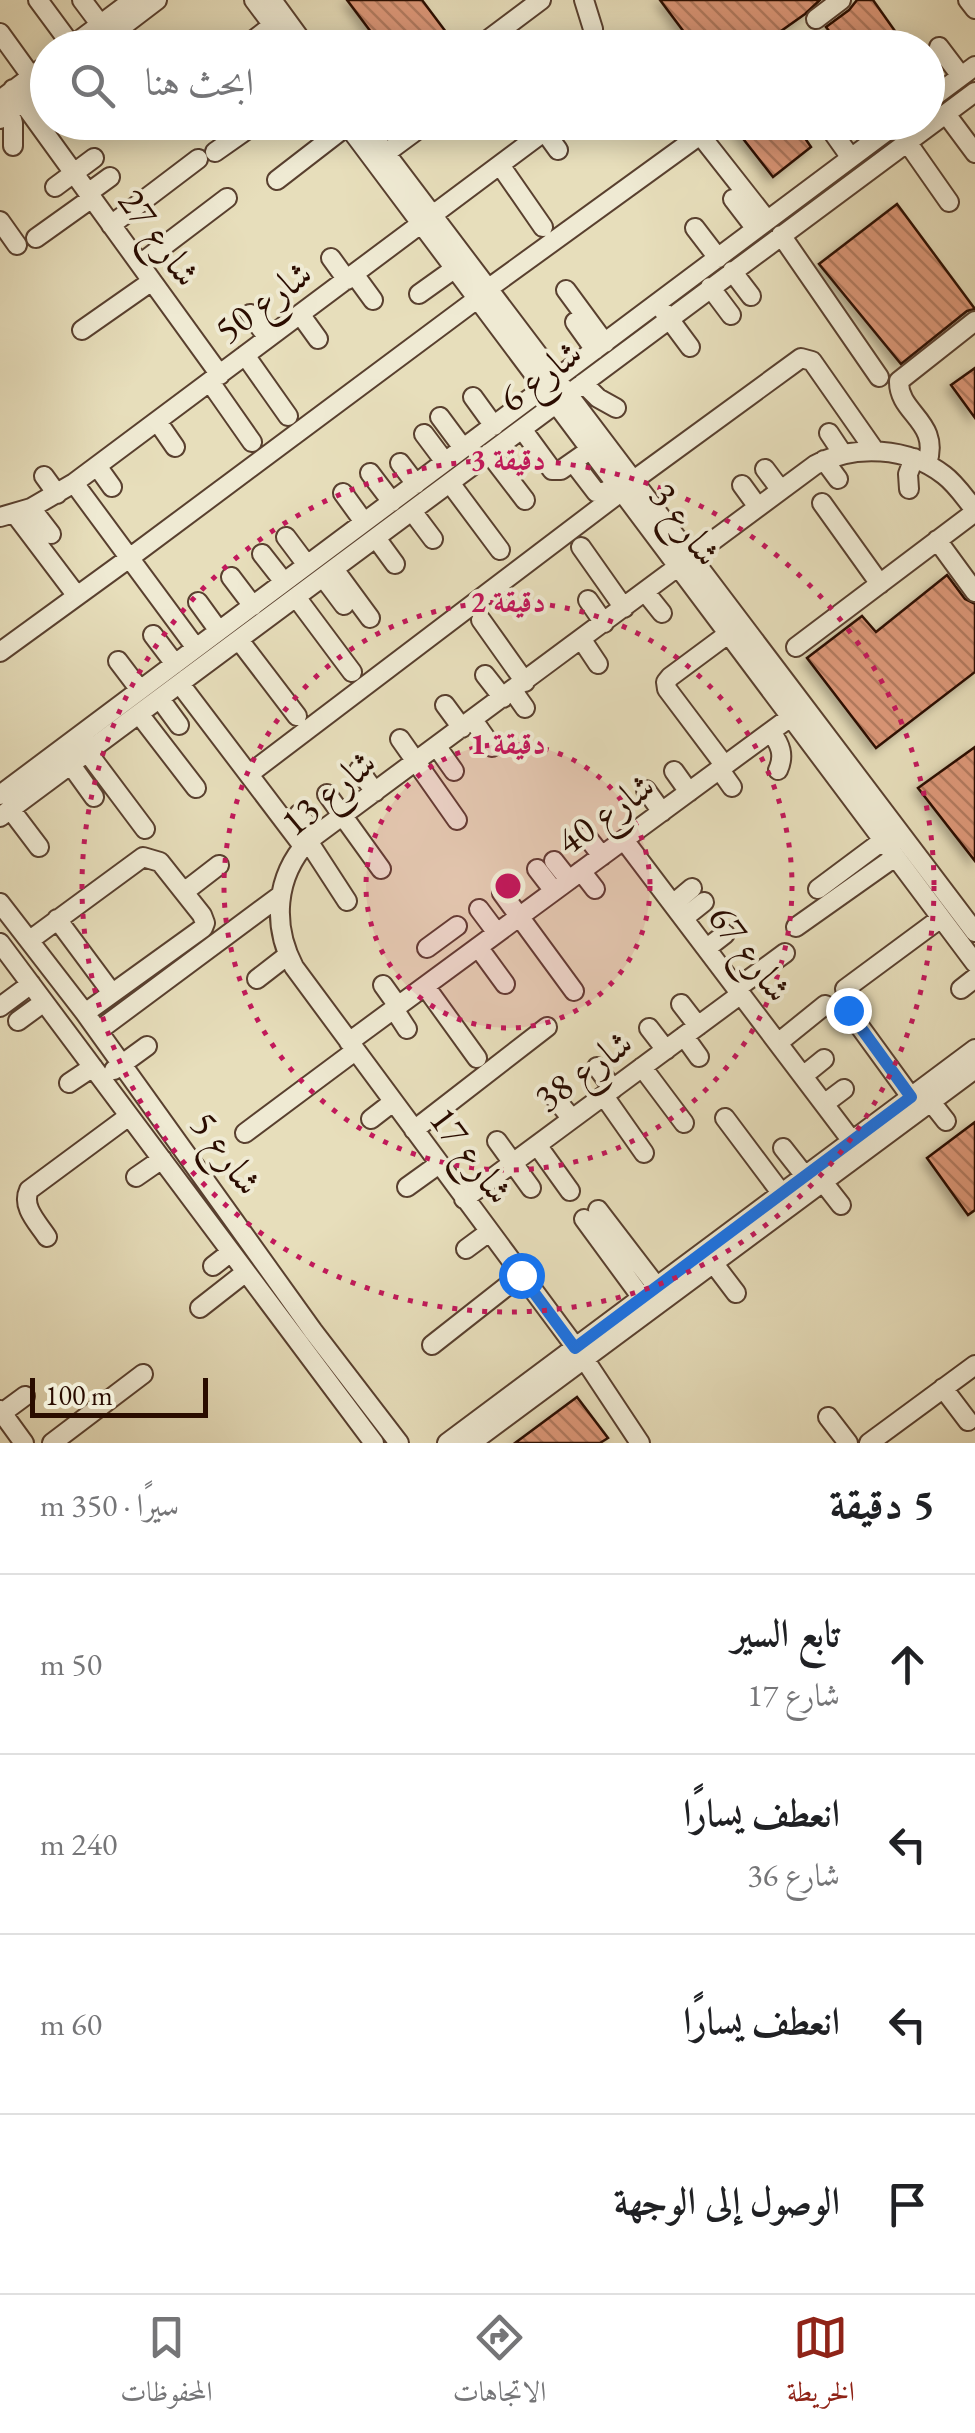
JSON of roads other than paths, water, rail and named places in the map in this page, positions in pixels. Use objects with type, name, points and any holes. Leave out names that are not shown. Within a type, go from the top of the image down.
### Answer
[{"type":"street","points":[[38,0],[58,30]]},
{"type":"street","points":[[82,0],[112,30]]},
{"type":"street","points":[[107,30],[133,0]]},
{"type":"street","points":[[103,30],[158,0]]},
{"type":"street","points":[[254,0],[276,30]]},
{"type":"street","points":[[272,0],[294,30]]},
{"type":"street","points":[[501,30],[541,0]]},
{"type":"street","points":[[584,0],[593,30]]},
{"type":"street","points":[[816,19],[842,0]]},
{"type":"street","points":[[968,0],[975,9]]},
{"type":"street","points":[[268,30],[273,26]]},
{"type":"street","points":[[0,34],[18,95],[13,146]]},
{"type":"street","points":[[0,52],[18,95]]},
{"type":"street","points":[[945,52],[968,71],[945,88]]},
{"type":"street","name":"شارع 6","points":[[946,114],[975,92]]},
{"type":"street","points":[[946,114],[975,152]]},
{"type":"street","name":"شارع 27","points":[[50,140],[152,280],[249,444]]},
{"type":"street","points":[[111,225],[230,140]]},
{"type":"street","points":[[276,180],[335,140]]},
{"type":"street","name":"شارع 3","points":[[370,140],[551,383],[570,393],[624,485]]},
{"type":"street","name":"شارع 3","points":[[373,140],[386,153],[454,269],[483,293],[513,307],[551,383]]},
{"type":"street","points":[[386,153],[404,140]]},
{"type":"street","name":"شارع 50","points":[[16,513],[74,483],[534,140]]},
{"type":"street","points":[[555,140],[558,150]]},
{"type":"street","points":[[0,652],[483,293],[681,140]]},
{"type":"street","points":[[703,140],[762,224]]},
{"type":"street","points":[[839,140],[852,158]]},
{"type":"street","name":"شارع 6","points":[[4,808],[140,690],[600,346],[710,287],[725,264],[762,224],[852,158],[866,140]]},
{"type":"street","name":"شارع 6","points":[[4,808],[88,753],[570,393],[663,311],[725,264],[781,235],[910,140]]},
{"type":"street","points":[[907,142],[949,202]]},
{"type":"street","points":[[55,186],[94,158]]},
{"type":"street","points":[[500,165],[544,228]]},
{"type":"street","points":[[36,238],[110,177]]},
{"type":"street","points":[[140,264],[227,198]]},
{"type":"street","points":[[733,199],[762,224]]},
{"type":"street","points":[[0,221],[18,245]]},
{"type":"street","points":[[695,228],[751,296]]},
{"type":"street","points":[[781,235],[879,377]]},
{"type":"street","points":[[331,258],[373,300]]},
{"type":"street","points":[[419,294],[454,269]]},
{"type":"street","points":[[82,330],[152,280]]},
{"type":"street","points":[[710,287],[731,315]]},
{"type":"street","points":[[566,290],[600,346]]},
{"type":"street","points":[[663,311],[690,346]]},
{"type":"street","points":[[250,314],[268,338]]},
{"type":"street","points":[[300,314],[318,340]]},
{"type":"street","points":[[909,489],[908,474],[931,446],[929,434],[900,392],[900,381],[975,321]]},
{"type":"street","points":[[575,322],[600,346]]},
{"type":"street","points":[[245,356],[288,416]]},
{"type":"street","points":[[249,774],[624,485],[801,358],[812,360],[875,451],[920,461],[956,485],[975,511],[796,647]]},
{"type":"street","points":[[570,393],[598,398],[616,408]]},
{"type":"street","name":"شارع 3","points":[[570,393],[591,450],[685,563],[892,843],[975,963]]},
{"type":"street","points":[[473,397],[494,426]]},
{"type":"street","points":[[440,418],[463,448]]},
{"type":"street","points":[[157,421],[176,447]]},
{"type":"street","points":[[522,429],[552,470],[561,470],[591,450]]},
{"type":"street","points":[[424,434],[445,462]]},
{"type":"street","points":[[829,434],[838,478]]},
{"type":"street","points":[[97,438],[112,487]]},
{"type":"street","name":"شارع 13","points":[[281,894],[286,877],[309,841],[780,490],[834,457],[875,451]]},
{"type":"street","points":[[489,453],[525,500]]},
{"type":"street","points":[[400,462],[416,484]]},
{"type":"street","points":[[573,462],[596,492],[624,485]]},
{"type":"street","points":[[765,469],[780,490]]},
{"type":"street","points":[[370,473],[392,502]]},
{"type":"street","points":[[44,476],[57,494]]},
{"type":"street","points":[[74,483],[196,648]]},
{"type":"street","points":[[450,483],[500,550]]},
{"type":"street","points":[[742,485],[758,507]]},
{"type":"street","points":[[343,493],[364,522]]},
{"type":"street","points":[[822,503],[880,584]]},
{"type":"street","points":[[412,511],[433,539]]},
{"type":"street","points":[[16,513],[77,596]]},
{"type":"street","points":[[16,513],[50,534]]},
{"type":"street","points":[[286,537],[308,565]]},
{"type":"street","points":[[376,538],[396,564]]},
{"type":"street","points":[[937,540],[975,592]]},
{"type":"street","points":[[581,547],[624,608]]},
{"type":"street","points":[[262,554],[284,582]]},
{"type":"street","name":"شارع 3","points":[[685,563],[728,634],[797,713]]},
{"type":"street","points":[[328,573],[344,605]]},
{"type":"street","points":[[328,573],[370,618]]},
{"type":"street","points":[[231,577],[253,606]]},
{"type":"street","points":[[646,592],[662,613]]},
{"type":"street","points":[[296,597],[352,672]]},
{"type":"street","points":[[588,600],[604,623]]},
{"type":"street","points":[[198,602],[219,631]]},
{"type":"street","points":[[481,620],[525,708]]},
{"type":"street","points":[[728,634],[666,682],[732,787]]},
{"type":"street","points":[[153,635],[175,664]]},
{"type":"street","points":[[240,640],[297,716]]},
{"type":"street","points":[[582,640],[598,664]]},
{"type":"street","points":[[118,661],[140,690]]},
{"type":"street","points":[[486,675],[514,690]]},
{"type":"street","points":[[180,684],[249,774],[309,841],[347,901]]},
{"type":"street","points":[[160,699],[180,726]]},
{"type":"street","points":[[448,703],[492,747]]},
{"type":"street","name":"شارع 40","points":[[244,1133],[396,1007],[797,713]]},
{"type":"street","points":[[140,714],[196,788]]},
{"type":"street","points":[[771,732],[782,753],[778,770]]},
{"type":"street","points":[[404,736],[454,771]]},
{"type":"street","points":[[88,753],[146,829]]},
{"type":"street","points":[[426,755],[457,820]]},
{"type":"street","points":[[71,765],[94,797]]},
{"type":"street","points":[[359,770],[376,792]]},
{"type":"street","points":[[674,772],[689,792]]},
{"type":"street","points":[[646,790],[662,812]]},
{"type":"street","points":[[327,794],[380,868]]},
{"type":"street","points":[[4,808],[39,847]]},
{"type":"street","points":[[299,814],[309,841]]},
{"type":"street","points":[[587,837],[602,856]]},
{"type":"street","name":"شارع 67","points":[[624,840],[857,1147]]},
{"type":"street","points":[[818,890],[892,843]]},
{"type":"street","points":[[796,927],[892,843]]},
{"type":"street","name":"شارع 3","points":[[892,843],[975,932]]},
{"type":"street","points":[[30,940],[143,856],[160,862],[184,892],[205,920],[204,928],[85,1013]]},
{"type":"street","points":[[546,865],[568,881],[594,890]]},
{"type":"street","points":[[184,892],[220,866]]},
{"type":"street","points":[[502,893],[574,991]]},
{"type":"street","points":[[98,1031],[281,894]]},
{"type":"street","name":"شارع 17","points":[[281,894],[280,926],[294,967],[580,1354],[630,1439]]},
{"type":"street","points":[[678,911],[698,895]]},
{"type":"street","name":"شارع 5","points":[[0,903],[399,1443]]},
{"type":"street","points":[[479,909],[497,933]]},
{"type":"street","points":[[845,988],[941,918]]},
{"type":"street","points":[[57,920],[112,993]]},
{"type":"street","points":[[448,969],[429,946],[455,927],[506,984]]},
{"type":"street","points":[[706,948],[725,934]]},
{"type":"street","name":"شارع 5","points":[[0,943],[374,1443]]},
{"type":"street","name":"شارع 38","points":[[464,1198],[691,1031],[785,953]]},
{"type":"street","points":[[257,979],[288,955]]},
{"type":"street","points":[[0,1007],[31,984]]},
{"type":"street","points":[[384,985],[407,1028]]},
{"type":"street","points":[[425,986],[477,1058]]},
{"type":"street","points":[[18,1021],[44,1002]]},
{"type":"street","points":[[681,1004],[699,1057]]},
{"type":"street","points":[[778,1042],[825,1006]]},
{"type":"street","points":[[848,1010],[911,1097]]},
{"type":"street","points":[[414,1130],[547,1027]]},
{"type":"street","points":[[649,1028],[666,1050]]},
{"type":"street","points":[[70,1083],[122,1064],[147,1046]]},
{"type":"street","points":[[448,1443],[714,1264],[823,1182],[911,1097],[975,1050]]},
{"type":"street","points":[[803,1076],[824,1059]]},
{"type":"street","points":[[596,1067],[644,1153]]},
{"type":"street","points":[[642,1067],[684,1124]]},
{"type":"street","points":[[471,1443],[649,1292],[804,1176],[930,1102],[975,1069]]},
{"type":"street","points":[[824,1104],[844,1089]]},
{"type":"street","points":[[555,1098],[572,1119]]},
{"type":"street","points":[[371,1119],[393,1102]]},
{"type":"street","points":[[930,1102],[946,1121]]},
{"type":"street","points":[[47,1237],[26,1205],[29,1190],[129,1116]]},
{"type":"street","points":[[726,1118],[782,1194]]},
{"type":"street","points":[[497,1141],[531,1188]]},
{"type":"street","points":[[537,1144],[570,1191]]},
{"type":"street","points":[[784,1148],[804,1176]]},
{"type":"street","points":[[136,1178],[162,1159]]},
{"type":"street","points":[[407,1187],[439,1164]]},
{"type":"street","points":[[823,1182],[841,1205]]},
{"type":"street","points":[[592,1215],[649,1292]]},
{"type":"street","points":[[466,1249],[489,1232]]},
{"type":"street","points":[[213,1266],[231,1252]]},
{"type":"street","points":[[714,1264],[736,1292]]},
{"type":"street","points":[[200,1308],[246,1272]]},
{"type":"street","points":[[432,1345],[521,1275]]},
{"type":"street","points":[[869,1443],[975,1364]]},
{"type":"street","points":[[52,1443],[143,1374]]},
{"type":"street","points":[[943,1388],[968,1420]]},
{"type":"street","points":[[24,1443],[1,1412],[25,1396]]},
{"type":"street","points":[[828,1416],[848,1443]]}]
